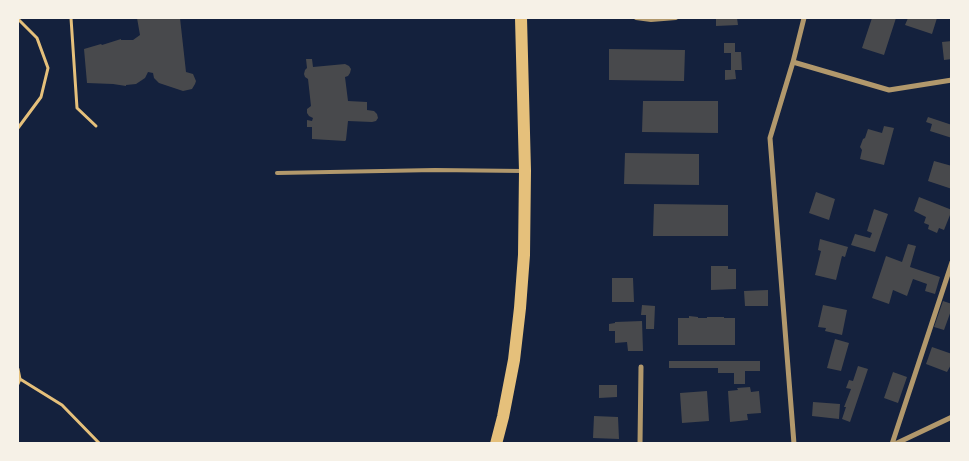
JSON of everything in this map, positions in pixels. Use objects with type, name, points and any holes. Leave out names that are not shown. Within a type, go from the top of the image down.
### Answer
[{"type":"main road","points":[[496,444],[510,386],[520,308],[524,255],[525,171],[521,18]]},
{"type":"main road","points":[[522,36],[526,18]]},
{"type":"street","points":[[794,444],[770,138],[804,18]]},
{"type":"street","points":[[793,62],[889,90],[952,80]]},
{"type":"street","points":[[893,444],[952,262]]},
{"type":"street","points":[[640,444],[641,367]]},
{"type":"street","points":[[893,444],[952,417]]},
{"type":"lane","points":[[636,18],[651,20],[676,18]]},
{"type":"lane","points":[[277,173],[435,170],[525,171]]},
{"type":"path","points":[[71,18],[77,108],[96,126]]},
{"type":"path","points":[[18,19],[37,38],[48,68],[41,97],[18,128]]},
{"type":"path","points":[[18,368],[20,379],[18,384]]},
{"type":"path","points":[[20,379],[62,405],[100,444]]},
{"type":"building","points":[[137,18],[180,18],[186,72],[193,74],[196,81],[192,89],[183,91],[159,83],[154,78],[153,73],[148,72],[145,78],[136,84],[126,86],[87,83],[84,49],[121,39],[133,40],[140,35]]},
{"type":"building","points":[[716,18],[737,18],[738,25],[716,26]]},
{"type":"building","points":[[872,18],[896,18],[884,55],[862,48]]},
{"type":"building","points":[[908,18],[937,18],[932,34],[905,25]]},
{"type":"building","points":[[952,41],[952,59],[944,60],[942,42]]},
{"type":"building","points":[[724,43],[735,43],[735,52],[741,52],[742,70],[735,70],[736,79],[725,80],[725,70],[731,70],[731,53],[724,53]]},
{"type":"building","points":[[609,49],[685,50],[684,81],[609,80]]},
{"type":"building","points":[[306,59],[312,59],[313,67],[345,64],[349,66],[351,69],[350,73],[345,77],[348,101],[367,102],[367,110],[374,111],[377,114],[378,118],[376,121],[348,121],[345,141],[312,139],[312,127],[307,127],[307,120],[312,121],[313,118],[307,113],[307,109],[311,106],[308,79],[304,74],[307,68]]},
{"type":"building","points":[[643,101],[718,101],[718,133],[642,132]]},
{"type":"building","points":[[928,117],[952,125],[952,138],[930,131],[932,124],[926,122]]},
{"type":"building","points":[[884,126],[894,128],[884,165],[860,159],[862,150],[860,147],[868,129],[882,133]]},
{"type":"building","points":[[625,153],[699,154],[699,185],[624,184]]},
{"type":"building","points":[[934,161],[952,166],[952,189],[928,181]]},
{"type":"building","points":[[816,192],[835,199],[829,220],[809,213]]},
{"type":"building","points":[[919,197],[952,210],[944,230],[939,228],[937,233],[928,229],[929,225],[924,223],[926,217],[914,211]]},
{"type":"building","points":[[654,204],[728,205],[728,236],[653,236]]},
{"type":"building","points":[[874,209],[888,214],[875,252],[851,245],[855,234],[870,238],[872,233],[867,231]]},
{"type":"building","points":[[820,239],[848,247],[845,257],[842,256],[836,280],[815,275],[821,251],[818,250]]},
{"type":"building","points":[[908,244],[916,246],[910,267],[940,277],[935,294],[925,291],[927,284],[913,279],[907,296],[893,290],[889,304],[872,298],[886,256],[902,262]]},
{"type":"building","points":[[711,266],[728,266],[728,269],[736,269],[736,289],[711,290]]},
{"type":"building","points":[[612,278],[633,278],[634,302],[612,302]]},
{"type":"building","points":[[768,290],[768,306],[745,306],[744,291]]},
{"type":"building","points":[[943,301],[952,304],[944,330],[934,327]]},
{"type":"building","points":[[642,305],[655,306],[654,329],[646,329],[646,315],[641,315]]},
{"type":"building","points":[[823,305],[847,310],[842,335],[825,331],[826,328],[818,327]]},
{"type":"building","points":[[689,316],[698,318],[735,318],[735,345],[678,345],[678,318],[689,318]]},
{"type":"building","points":[[642,321],[643,351],[628,351],[627,342],[615,343],[615,331],[609,331],[609,324]]},
{"type":"building","points":[[835,339],[849,343],[841,371],[827,368]]},
{"type":"building","points":[[932,347],[952,354],[952,363],[947,372],[926,364]]},
{"type":"building","points":[[669,361],[760,361],[760,371],[745,371],[745,384],[734,384],[734,373],[718,373],[718,368],[669,368]]},
{"type":"building","points":[[858,366],[868,369],[850,422],[842,419],[846,407],[844,407],[851,389],[846,388],[849,380],[853,381]]},
{"type":"building","points":[[893,372],[907,377],[898,403],[884,398]]},
{"type":"building","points":[[599,385],[617,385],[617,397],[599,398]]},
{"type":"building","points":[[750,387],[751,392],[759,391],[761,413],[747,414],[748,420],[730,422],[728,391]]},
{"type":"building","points":[[707,391],[709,421],[682,423],[680,393]]},
{"type":"building","points":[[813,402],[840,404],[839,419],[812,416]]},
{"type":"building","points":[[594,416],[618,417],[619,439],[593,438]]}]
